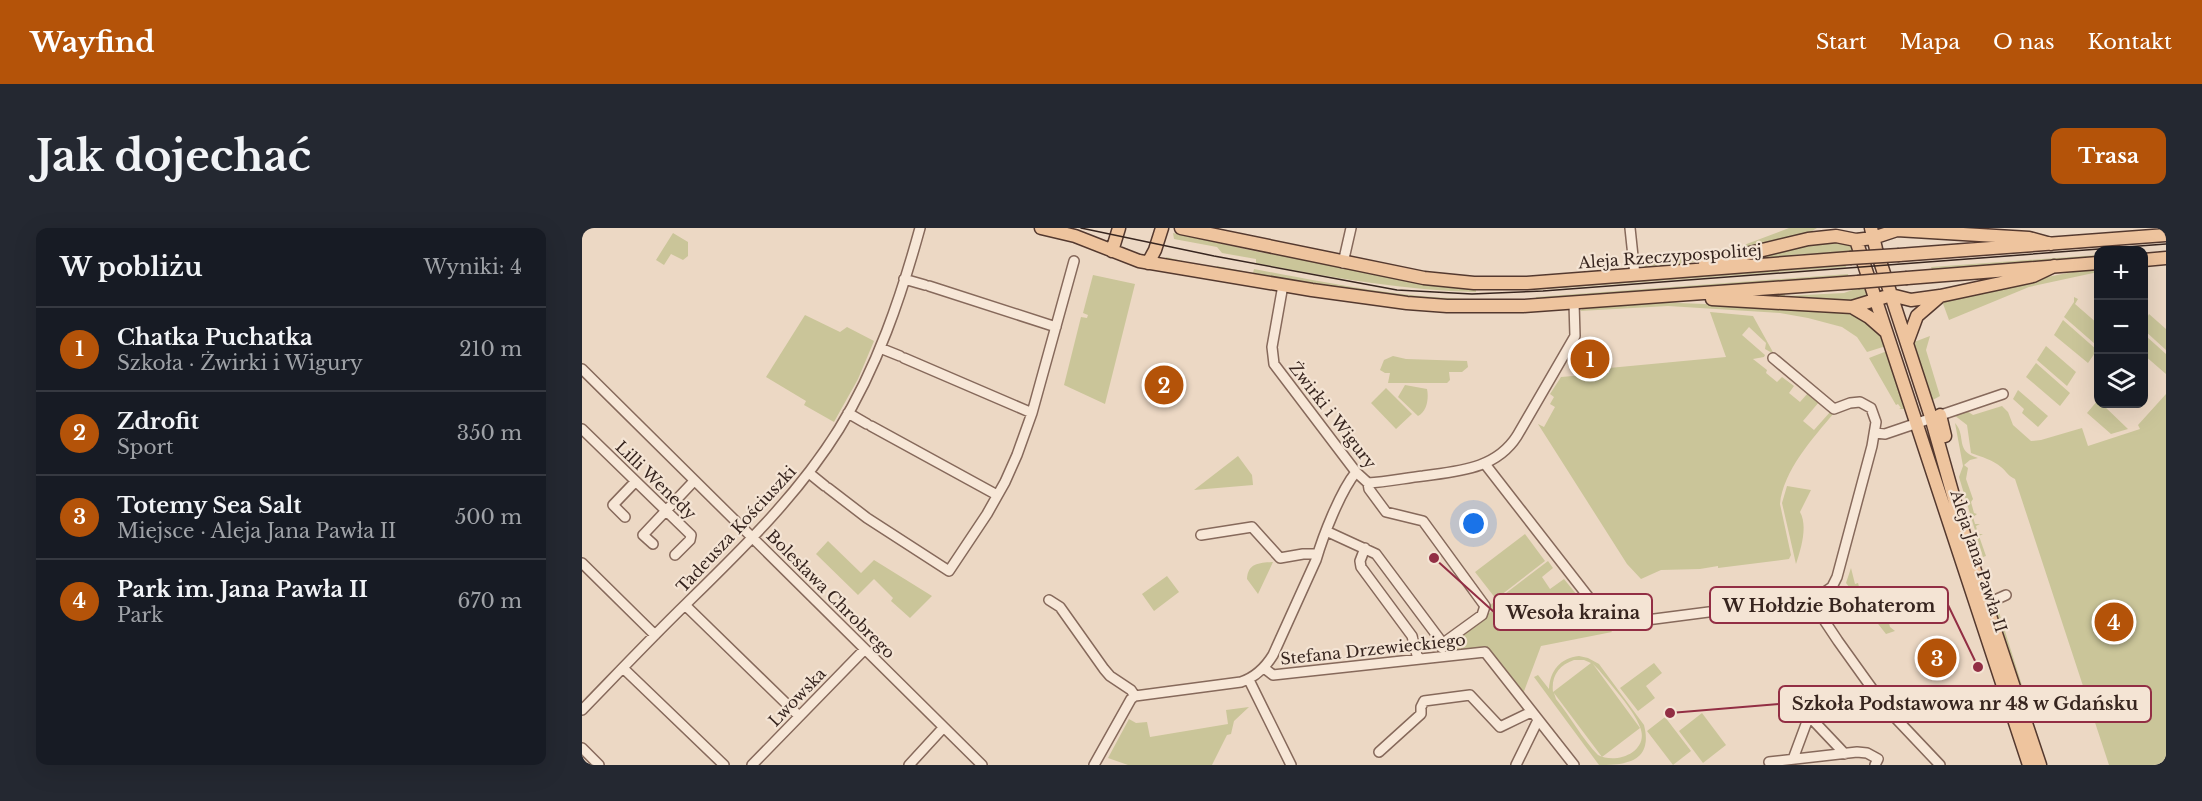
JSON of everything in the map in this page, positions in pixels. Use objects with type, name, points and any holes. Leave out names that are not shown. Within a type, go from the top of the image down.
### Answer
[{"type":"main road","points":[[1041,228],[1075,236],[1148,263],[1407,303],[1448,306],[1574,303],[2094,263]]},
{"type":"main road","points":[[1112,251],[1119,228]]},
{"type":"main road","points":[[1148,263],[1156,248],[1162,228]]},
{"type":"main road","name":"Aleja Rzeczypospolitej","points":[[1181,228],[1343,263],[1424,278],[1474,283],[1527,283],[2051,244],[2108,234],[2166,235]]},
{"type":"main road","points":[[1808,239],[1822,228]]},
{"type":"main road","points":[[1691,271],[1711,262],[1808,239],[1836,236],[1857,240],[1872,233],[1895,229],[2029,238],[2051,244]]},
{"type":"main road","name":"Aleja Jana Pawła II","points":[[1872,233],[1907,343],[1936,416],[1943,458],[1971,559],[2040,765]]},
{"type":"main road","name":"Aleja Jana Pawła II","points":[[1857,240],[1885,332],[2029,765]]},
{"type":"main road","points":[[2148,260],[2166,258]]},
{"type":"main road","points":[[1693,294],[1715,299],[1852,307],[1865,304],[1875,298],[1891,295],[1911,300],[1940,296],[2033,276],[2054,266]]},
{"type":"main road","points":[[1898,367],[1917,316],[1940,296]]},
{"type":"main road","points":[[1852,307],[1885,332]]},
{"type":"street","name":"Tadeusza Kościuszki","points":[[582,710],[752,536],[809,473],[848,413],[880,348],[920,228]]},
{"type":"street","name":"Tadeusza Kościuszki","points":[[916,244],[925,228]]},
{"type":"street","points":[[1343,263],[1351,228]]},
{"type":"street","points":[[1630,228],[1635,275]]},
{"type":"street","name":"Aleja Jana Pawła II","points":[[1852,228],[1857,240]]},
{"type":"street","points":[[809,473],[874,522],[949,571],[997,495],[1016,459],[1032,413],[1074,261]]},
{"type":"street","points":[[904,279],[1056,327]]},
{"type":"street","name":"Żwirki i Wigury","points":[[1283,285],[1272,347],[1276,366],[1356,472],[1368,483],[1465,470],[1485,464],[1506,449],[1517,436],[1572,341],[1576,326],[1574,303]]},
{"type":"street","points":[[880,348],[1032,413]]},
{"type":"street","points":[[1485,464],[1608,620],[1616,623],[1627,622],[1812,599],[1832,586],[1837,577],[1875,433],[1875,415],[1869,406],[1860,402],[1834,409],[1773,358]]},
{"type":"street","name":"Bolesława Chrobrego","points":[[582,369],[982,765]]},
{"type":"street","points":[[1875,433],[1885,434],[2003,394]]},
{"type":"street","points":[[848,413],[997,495]]},
{"type":"street","name":"Lilli Wenedy","points":[[582,430],[691,535],[690,540],[675,555]]},
{"type":"street","points":[[1135,696],[1249,680],[1264,668],[1273,654],[1326,531],[1356,472]]},
{"type":"street","points":[[653,544],[643,535],[694,481]]},
{"type":"street","points":[[625,517],[613,505],[635,482]]},
{"type":"street","points":[[1368,483],[1386,512],[1423,521],[1485,606],[1482,615],[1442,644]]},
{"type":"street","points":[[1201,535],[1252,527],[1280,558],[1317,554]]},
{"type":"street","points":[[1326,531],[1376,554],[1442,644],[1442,656]]},
{"type":"street","points":[[1365,548],[1360,561],[1361,567],[1412,636],[1418,659]]},
{"type":"street","points":[[582,563],[655,635]]},
{"type":"street","points":[[1986,604],[2006,595]]},
{"type":"street","points":[[1812,599],[1838,641],[1886,708],[1940,765]]},
{"type":"street","points":[[1048,600],[1060,607],[1110,676],[1131,690],[1135,696]]},
{"type":"street","points":[[685,604],[800,716]]},
{"type":"street","name":"Lwowska","points":[[752,765],[864,650]]},
{"type":"street","name":"Stefana Drzewieckiego","points":[[1264,668],[1273,675],[1485,652],[1574,765]]},
{"type":"street","points":[[623,668],[724,765]]},
{"type":"street","points":[[1249,680],[1291,765]]},
{"type":"street","points":[[1379,752],[1421,714],[1421,707],[1425,701],[1470,695],[1500,727],[1531,712]]},
{"type":"street","points":[[1094,765],[1135,696]]},
{"type":"street","points":[[1793,759],[1809,716],[1845,754]]},
{"type":"street","points":[[1516,765],[1538,720]]},
{"type":"street","points":[[909,765],[943,728]]},
{"type":"street","points":[[582,748],[599,765]]},
{"type":"street","points":[[1769,762],[1867,753],[1878,759],[1875,765]]},
{"type":"shaded area","points":[[1789,228],[1817,228],[1784,242],[1679,265],[1652,269],[1639,265],[1744,245]]},
{"type":"shaded area","points":[[673,233],[688,242],[688,256],[683,260],[671,254],[664,265],[656,260]]},
{"type":"shaded area","points":[[1173,233],[1259,252],[1476,288],[1476,292],[1392,286],[1256,263],[1256,259],[1222,253],[1217,247],[1174,239]]},
{"type":"shaded area","points":[[1824,241],[1851,242],[1854,251],[1792,255],[1779,259],[1725,264]]},
{"type":"shaded area","points":[[2094,255],[2094,259],[1933,272],[1931,267]]},
{"type":"shaded area","points":[[1166,257],[1216,269],[1217,266],[1253,273],[1254,269],[1392,293],[1476,299],[1476,303],[1423,301],[1165,263]]},
{"type":"shaded area","points":[[1845,263],[1846,267],[1535,290],[1534,286]]},
{"type":"shaded area","points":[[2094,268],[2094,273],[2029,287],[1949,320],[1942,301],[1972,292]]},
{"type":"shaded area","points":[[1848,274],[1849,279],[1536,301],[1536,297]]},
{"type":"shaded area","points":[[1093,275],[1135,284],[1105,404],[1064,385],[1081,317],[1087,318],[1088,315],[1083,313]]},
{"type":"shaded area","points":[[1855,289],[1866,289],[1868,297],[1858,302],[1726,296],[1775,292],[1785,294],[1785,296],[1844,293]]},
{"type":"shaded area","points":[[2074,297],[2078,299],[2075,304],[2094,321],[2094,343],[2064,317],[2074,302]]},
{"type":"shaded area","points":[[1654,302],[1833,309],[1865,320],[1886,346],[1867,352],[1857,337],[1842,327],[1780,313],[1668,306],[1580,311],[1586,306]]},
{"type":"shaded area","points":[[1710,312],[1753,316],[1774,354],[1765,349],[1766,343],[1749,327],[1742,335],[1765,355],[1753,359],[1777,382],[1782,377],[1794,386],[1789,393],[1800,402],[1808,393],[1819,402],[1803,421],[1814,430],[1831,411],[1834,413],[1800,456],[1782,492],[1780,504],[1791,555],[1789,559],[1718,568],[1718,566],[1661,570],[1641,579],[1627,564],[1538,424],[1544,427],[1555,407],[1550,404],[1554,397],[1550,394],[1561,377],[1609,373],[1609,368],[1726,357]]},
{"type":"shaded area","points":[[2149,314],[2166,329],[2166,350],[2148,334]]},
{"type":"shaded area","points":[[805,315],[840,332],[847,327],[874,341],[858,379],[834,422],[804,405],[806,401],[766,377]]},
{"type":"shaded area","points":[[2063,320],[2094,347],[2094,354],[2088,363],[2054,335]]},
{"type":"shaded area","points":[[1930,336],[1926,350],[1940,396],[1931,401],[1914,342]]},
{"type":"shaded area","points":[[2148,338],[2166,354],[2166,374],[2148,358]]},
{"type":"shaded area","points":[[2046,346],[2076,372],[2067,386],[2037,360]]},
{"type":"shaded area","points":[[1887,351],[1907,409],[1899,409],[1901,408],[1898,404],[1896,405],[1869,358]]},
{"type":"shaded area","points":[[1393,356],[1406,359],[1467,361],[1468,367],[1462,372],[1449,372],[1450,380],[1447,383],[1388,383],[1390,373],[1380,370],[1384,360]]},
{"type":"shaded area","points":[[2036,363],[2070,393],[2060,406],[2026,377]]},
{"type":"shaded area","points":[[1405,385],[1427,389],[1427,404],[1418,416],[1398,397]]},
{"type":"shaded area","points":[[1386,388],[1412,414],[1396,429],[1371,403]]},
{"type":"shaded area","points":[[2018,390],[2048,416],[2038,427],[2022,413],[2024,409],[2013,399]]},
{"type":"shaded area","points":[[2166,394],[2166,765],[2109,765],[2015,479],[1994,462],[1971,453],[1967,425],[1954,415],[1967,411],[1973,415],[2002,406],[2008,412],[2013,425],[2031,441],[2082,428],[2088,446],[2140,429],[2138,425]]},
{"type":"shaded area","points":[[2094,405],[2094,408],[2106,408],[2128,429],[2111,434],[2087,413]]},
{"type":"shaded area","points":[[1955,423],[1963,447],[1978,458],[1964,465],[1968,468],[1966,479],[1973,499],[1971,502],[1974,513],[1977,514],[1973,517],[1975,524],[1980,524],[1976,526],[1978,534],[1983,534],[1979,536],[1986,556],[1983,557],[1959,477],[1963,466]]},
{"type":"shaded area","points":[[1238,456],[1252,475],[1253,485],[1194,490]]},
{"type":"shaded area","points":[[1787,486],[1811,490],[1800,512],[1804,531],[1796,564],[1782,503]]},
{"type":"shaded area","points":[[1525,534],[1545,561],[1496,599],[1475,572]]},
{"type":"shaded area","points":[[828,541],[861,573],[874,560],[932,596],[910,618],[891,601],[893,598],[874,579],[858,595],[816,554]]},
{"type":"shaded area","points":[[1548,561],[1553,568],[1542,577],[1550,589],[1564,579],[1594,616],[1600,616],[1612,632],[1541,646],[1523,694],[1489,649],[1446,652],[1444,650],[1446,645],[1492,611],[1489,606]]},
{"type":"shaded area","points":[[1273,562],[1258,594],[1247,579],[1248,574],[1252,567]]},
{"type":"shaded area","points":[[1851,568],[1855,584],[1858,583],[1861,594],[1864,593],[1866,600],[1874,609],[1878,608],[1884,624],[1889,623],[1895,631],[1886,634],[1846,583]]},
{"type":"shaded area","points":[[1167,576],[1179,592],[1154,611],[1142,594]]},
{"type":"shaded area","points":[[1996,609],[1998,609],[2047,765],[2045,765],[2005,646]]},
{"type":"shaded area","points":[[1572,657],[1588,658],[1599,664],[1644,725],[1646,738],[1644,748],[1634,760],[1626,763],[1599,765],[1534,677],[1538,675],[1549,689],[1551,677],[1557,666]],"holes":[[[1584,660],[1591,663],[1553,692],[1553,681],[1557,672],[1569,662]],[[1593,664],[1633,713],[1640,727],[1642,736],[1640,743],[1630,754],[1614,758],[1603,757],[1640,728]],[[1554,693],[1601,756],[1556,699]]]},
{"type":"shaded area","points":[[1654,663],[1662,673],[1646,686],[1655,698],[1638,711],[1620,688]]},
{"type":"shaded area","points":[[1249,707],[1234,721],[1231,734],[1227,735],[1212,765],[1128,765],[1108,758],[1129,719],[1136,723],[1147,722],[1150,737],[1228,724],[1226,710]]},
{"type":"shaded area","points":[[1702,713],[1726,745],[1703,763],[1679,731]]},
{"type":"shaded area","points":[[1665,717],[1691,751],[1673,765],[1647,731]]},
{"type":"tram line","points":[[1081,228],[1214,256],[1397,290],[1472,294],[1543,291],[2166,244]]},
{"type":"place","name":"Chatka Puchatka","points":[[1590,359]]},
{"type":"place","name":"Zdrofit","points":[[1164,385]]},
{"type":"place","name":"Wesoła kraina","points":[[1434,558]]},
{"type":"place","name":"Park im. Jana Pawła II","points":[[2114,622]]},
{"type":"place","name":"Totemy Sea Salt","points":[[1937,658]]},
{"type":"place","name":"W Hołdzie Bohaterom","points":[[1978,667]]},
{"type":"place","name":"Szkoła Podstawowa nr 48 w Gdańsku","points":[[1670,713]]}]
